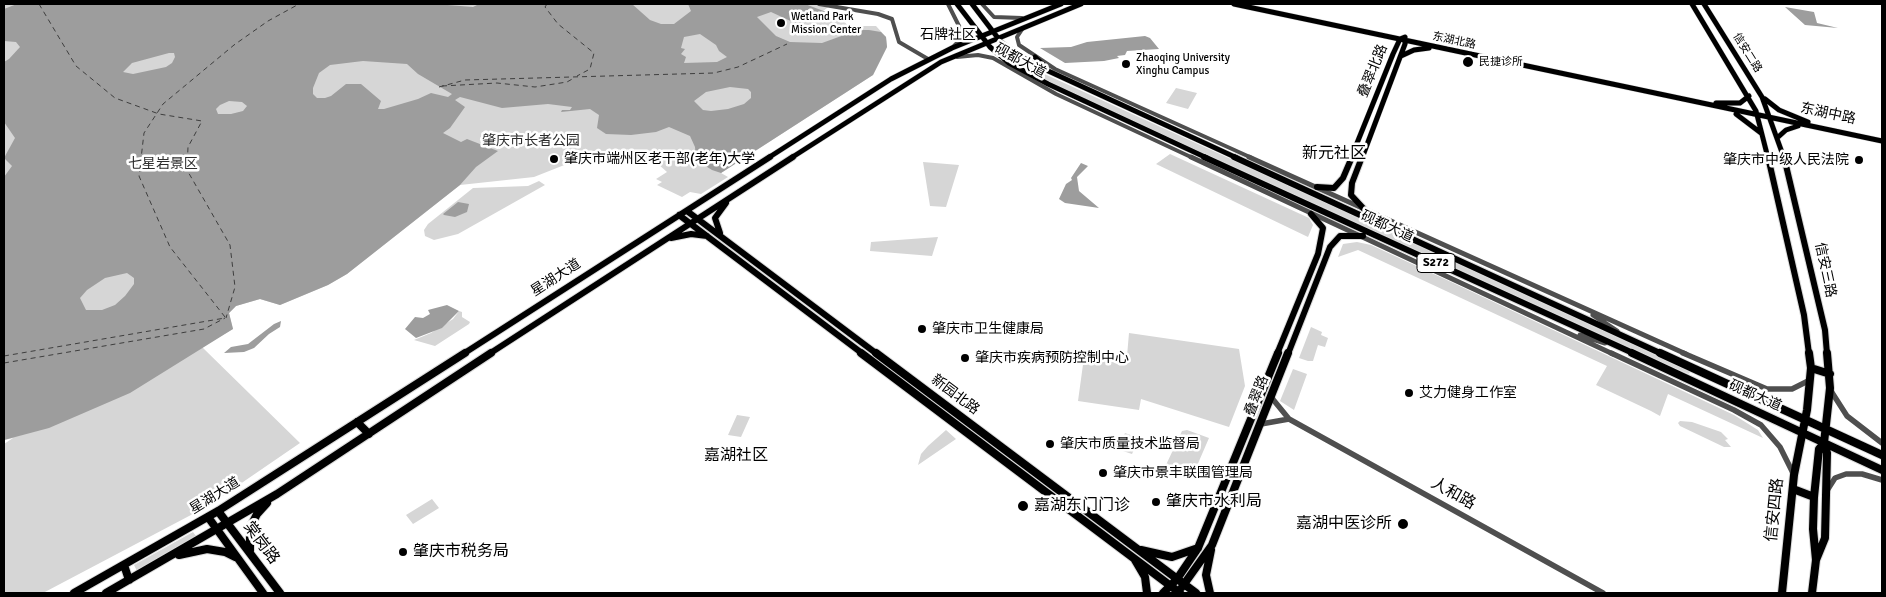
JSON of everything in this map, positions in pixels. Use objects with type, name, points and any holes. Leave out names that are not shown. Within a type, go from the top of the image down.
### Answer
[{"type":"main road","name":"星湖大道","points":[[74,593],[218,511],[891,79],[952,48],[1061,4]]},
{"type":"main road","name":"星湖大道","points":[[106,593],[228,524],[276,494],[644,252],[941,62],[985,42],[1081,4]]},
{"type":"main road","name":"东湖北路","points":[[1234,4],[1384,35]]},
{"type":"main road","name":"东湖北路","points":[[1247,4],[1384,35],[1716,103],[1730,108]]},
{"type":"main road","name":"信安二路","points":[[1692,4],[1749,96],[1757,114]]},
{"type":"main road","name":"信安二路","points":[[1704,4],[1762,96],[1770,116]]},
{"type":"main road","points":[[959,6],[973,5]]},
{"type":"main road","name":"砚都大道","points":[[973,5],[992,32],[1010,50],[1053,74],[1882,455]]},
{"type":"main road","name":"砚都大道","points":[[959,6],[985,42],[1020,69],[1200,156],[1257,180],[1650,363],[1802,431],[1882,470]]},
{"type":"main road","points":[[1035,15],[1045,19]]},
{"type":"main road","points":[[1369,33],[1387,42],[1393,54],[1401,56],[1420,49],[1444,49]]},
{"type":"main road","name":"东湖北路","points":[[1404,39],[1757,114]]},
{"type":"main road","name":"叠翠北路","points":[[1343,178],[1393,54],[1404,39]]},
{"type":"main road","name":"叠翠北路","points":[[1352,183],[1401,56],[1404,39]]},
{"type":"main road","points":[[1035,57],[1053,74]]},
{"type":"main road","points":[[930,58],[940,58],[941,62]]},
{"type":"main road","points":[[1726,60],[1740,62]]},
{"type":"main road","points":[[1020,69],[1031,63]]},
{"type":"main road","points":[[1716,103],[1740,103],[1749,96]]},
{"type":"main road","points":[[1762,96],[1779,110],[1806,124]]},
{"type":"main road","points":[[1730,108],[1761,131],[1776,134],[1806,124]]},
{"type":"main road","points":[[1757,114],[1774,175],[1804,315],[1811,368],[1805,418]]},
{"type":"main road","name":"东湖中路","points":[[1757,114],[1882,141]]},
{"type":"main road","name":"信安三路","points":[[1770,116],[1788,169],[1825,330],[1830,388],[1824,443]]},
{"type":"main road","name":"东湖中路","points":[[1806,124],[1882,138]]},
{"type":"main road","points":[[768,159],[780,165]]},
{"type":"main road","points":[[1317,188],[1334,188],[1343,178],[1345,182],[1352,183],[1351,195],[1364,209]]},
{"type":"main road","points":[[720,233],[716,218],[729,199]]},
{"type":"main road","name":"新园北路","points":[[687,210],[720,233],[1113,537]]},
{"type":"main road","name":"叠翠路","points":[[1178,588],[1198,548],[1308,282],[1323,228],[1311,214]]},
{"type":"main road","name":"新园北路","points":[[679,215],[1132,551],[1178,588],[1196,593]]},
{"type":"main road","points":[[664,240],[691,234],[710,237]]},
{"type":"main road","points":[[1320,242],[1327,242],[1330,247],[1340,236],[1362,236]]},
{"type":"main road","points":[[633,245],[644,252]]},
{"type":"main road","name":"叠翠路","points":[[1178,588],[1212,545],[1330,247]]},
{"type":"main road","points":[[736,257],[736,254],[743,252]]},
{"type":"main road","points":[[1811,368],[1830,374]]},
{"type":"main road","points":[[1695,383],[1701,379],[1698,369]]},
{"type":"main road","name":"信安四路","points":[[1782,593],[1794,475],[1805,418]]},
{"type":"main road","points":[[357,422],[369,434]]},
{"type":"main road","points":[[1816,560],[1825,538],[1827,453],[1824,443]]},
{"type":"main road","points":[[1812,593],[1816,560],[1813,529],[1814,497],[1819,449],[1824,443]]},
{"type":"main road","points":[[1793,489],[1814,497]]},
{"type":"main road","points":[[250,552],[250,528],[253,520],[276,494]]},
{"type":"main road","name":"棠岗路","points":[[218,511],[280,593]]},
{"type":"main road","name":"棠岗路","points":[[208,517],[262,593]]},
{"type":"main road","points":[[1208,524],[1219,528]]},
{"type":"main road","points":[[1210,593],[1206,575],[1212,545]]},
{"type":"main road","points":[[1132,551],[1172,557],[1198,548]]},
{"type":"main road","points":[[166,559],[206,549],[226,552],[238,559]]},
{"type":"main road","points":[[1132,551],[1145,577],[1147,593]]},
{"type":"main road","points":[[124,565],[130,580]]},
{"type":"main road","points":[[1163,593],[1178,588]]},
{"type":"street","points":[[818,4],[892,18],[899,42],[930,58]]},
{"type":"street","points":[[948,4],[962,29],[960,38],[952,48]]},
{"type":"street","points":[[953,4],[959,6]]},
{"type":"street","points":[[982,4],[994,17],[1004,19],[1027,18]]},
{"type":"street","name":"砚都大道","points":[[1024,28],[1017,37],[1017,42],[1035,57],[1104,92],[1579,306],[1766,389],[1792,388],[1810,380]]},
{"type":"street","name":"砚都大道","points":[[941,62],[968,55],[988,56],[1028,80],[1154,140],[1712,400],[1761,425],[1780,447],[1794,475]]},
{"type":"street","points":[[1073,83],[1104,92]]},
{"type":"street","points":[[1060,89],[1088,108]]},
{"type":"street","points":[[1154,140],[1200,156]]},
{"type":"street","points":[[1252,165],[1295,178]]},
{"type":"street","points":[[1257,180],[1297,207]]},
{"type":"street","points":[[1387,219],[1420,242]]},
{"type":"street","points":[[1579,306],[1624,336]]},
{"type":"street","points":[[1558,328],[1615,346]]},
{"type":"street","points":[[1650,363],[1712,400]]},
{"type":"street","points":[[1830,388],[1847,416],[1882,443]]},
{"type":"street","points":[[1271,397],[1289,419]]},
{"type":"street","points":[[1261,424],[1289,419]]},
{"type":"street","name":"人和路","points":[[1289,419],[1603,593]]},
{"type":"street","points":[[1826,490],[1834,478],[1846,474],[1862,474],[1882,480]]},
{"type":"green space","name":"七星岩景区","points":[[4,4],[832,4],[822,12],[840,16],[848,26],[876,26],[886,37],[887,47],[873,75],[721,173],[728,177],[701,194],[690,192],[682,197],[657,185],[662,182],[656,179],[667,172],[658,164],[639,156],[616,154],[577,160],[534,177],[460,185],[347,274],[328,285],[280,305],[260,299],[236,306],[229,313],[233,329],[202,347],[300,443],[208,506],[43,593],[4,593],[4,444],[13,438],[4,440]]},
{"type":"green space","points":[[1027,66],[1643,347],[1690,372],[1689,374],[1641,355],[1083,98],[1043,79],[1025,67]]},
{"type":"green space","points":[[1176,88],[1197,93],[1188,109],[1166,103]]},
{"type":"green space","points":[[1170,154],[1309,218],[1313,225],[1308,237],[1156,164]]},
{"type":"green space","points":[[923,162],[959,165],[946,207],[930,206]]},
{"type":"green space","points":[[539,181],[545,185],[458,234],[434,240],[425,236],[424,230],[428,224],[473,188],[528,186]]},
{"type":"green space","points":[[938,237],[932,256],[870,251],[871,242]]},
{"type":"green space","points":[[1357,242],[1371,245],[1734,415],[1758,430],[1763,438],[1668,394],[1660,416],[1596,385],[1607,366],[1358,250],[1338,257],[1343,244]]},
{"type":"green space","points":[[459,311],[462,312],[462,317],[470,322],[469,324],[435,346],[414,340],[431,333],[453,319]]},
{"type":"green space","points":[[1311,327],[1322,332],[1321,335],[1328,338],[1325,347],[1318,345],[1313,361],[1308,361],[1299,358]]},
{"type":"green space","points":[[1129,333],[1239,349],[1245,386],[1229,427],[1141,399],[1139,410],[1078,401],[1085,350],[1127,356]]},
{"type":"green space","points":[[1293,369],[1307,374],[1294,410],[1280,401]]},
{"type":"green space","points":[[737,415],[750,417],[741,437],[728,435]]},
{"type":"green space","points":[[1680,421],[1692,422],[1721,432],[1728,439],[1725,440],[1731,447],[1724,447],[1680,426],[1678,423]]},
{"type":"green space","points":[[946,430],[956,439],[918,465],[921,454]]},
{"type":"green space","points":[[1187,430],[1209,438],[1193,475],[1165,467],[1182,431]]},
{"type":"green space","points":[[1125,433],[1139,438],[1132,454],[1117,449]]},
{"type":"green space","points":[[432,499],[439,508],[413,524],[406,515]]},
{"type":"green space","points":[[193,532],[196,536],[137,571],[134,565]]},
{"type":"shaded area","name":"七星岩景区","points":[[17,4],[435,4],[473,7],[479,4],[632,4],[650,20],[661,24],[674,24],[691,11],[688,4],[805,4],[842,18],[795,23],[771,12],[757,17],[776,36],[790,42],[822,43],[858,30],[869,30],[881,32],[886,37],[887,47],[873,75],[721,173],[696,160],[695,147],[690,136],[669,127],[656,132],[631,135],[606,134],[597,128],[599,115],[590,109],[561,112],[562,110],[570,110],[572,107],[548,104],[502,108],[460,97],[455,100],[465,107],[450,128],[443,133],[461,142],[467,139],[498,151],[476,167],[460,185],[347,274],[328,285],[280,305],[260,299],[236,306],[229,313],[233,329],[130,393],[49,428],[4,440],[4,177],[12,166],[4,158],[15,138],[4,122],[4,62],[20,47],[16,42],[4,41],[4,9]],"holes":[[[700,34],[716,45],[719,51],[727,57],[717,62],[684,63],[686,57],[681,54],[685,49],[681,48],[684,37]],[[174,53],[175,57],[172,63],[166,67],[133,74],[123,72],[132,63]],[[363,61],[407,64],[418,74],[452,94],[448,97],[431,93],[418,99],[378,109],[381,101],[361,84],[346,84],[331,96],[317,98],[313,94],[313,88],[319,73],[330,65]],[[730,87],[748,89],[751,92],[751,98],[744,104],[728,109],[703,110],[694,101],[706,92]],[[229,101],[242,102],[247,106],[243,111],[231,114],[218,114],[216,109]],[[127,273],[134,278],[134,284],[125,296],[115,305],[102,310],[86,310],[80,298],[87,290],[105,278]]]},
{"type":"shaded area","points":[[1785,7],[1814,12],[1817,23],[1838,28],[1805,25]]},
{"type":"shaded area","points":[[1145,36],[1150,38],[1159,49],[1127,51],[1125,55],[1117,56],[1119,58],[1104,61],[1065,63],[1040,48],[1071,47],[1087,42]]},
{"type":"shaded area","points":[[1081,163],[1088,166],[1077,177],[1079,191],[1099,208],[1065,203],[1059,199],[1066,184],[1072,180],[1071,178]]},
{"type":"shaded area","points":[[458,202],[469,204],[467,212],[455,217],[443,214]]},
{"type":"shaded area","points":[[447,305],[459,311],[442,328],[416,338],[405,329],[415,317],[423,318],[430,314],[428,310]]},
{"type":"shaded area","points":[[281,321],[280,327],[254,348],[244,352],[224,353],[231,347],[248,344],[274,324]]},
{"type":"ferry route","points":[[39,4],[76,66],[115,98],[157,113]]},
{"type":"ferry route","points":[[157,113],[163,104],[234,45],[268,21],[299,4]]},
{"type":"ferry route","points":[[547,4],[545,7],[558,24],[594,53],[590,69],[577,76]]},
{"type":"ferry route","points":[[443,86],[465,80],[714,73],[738,67],[787,44]]},
{"type":"ferry route","points":[[443,86],[497,83],[535,87],[567,82],[574,78]]},
{"type":"ferry route","points":[[439,87],[443,86]]},
{"type":"ferry route","points":[[157,113],[202,121],[188,147],[187,170],[230,245],[235,287],[226,318]]},
{"type":"ferry route","points":[[157,113],[144,133],[139,176],[170,247],[225,317]]},
{"type":"ferry route","points":[[4,356],[225,318],[204,329],[4,363]]},
{"type":"place","name":"Wetland Park Mission Center","points":[[781,23]]},
{"type":"place","name":"民捷诊所","points":[[1468,62]]},
{"type":"place","name":"Zhaoqing University Xinghu Campus","points":[[1126,64]]},
{"type":"place","name":"肇庆市端州区老干部(老年)大学","points":[[554,159]]},
{"type":"place","name":"肇庆市中级人民法院","points":[[1859,160]]},
{"type":"place","name":"肇庆市卫生健康局","points":[[922,329]]},
{"type":"place","name":"肇庆市疾病预防控制中心","points":[[965,358]]},
{"type":"place","name":"艾力健身工作室","points":[[1409,393]]},
{"type":"place","name":"肇庆市质量技术监督局","points":[[1050,444]]},
{"type":"place","name":"肇庆市景丰联围管理局","points":[[1103,473]]},
{"type":"place","name":"肇庆市水利局","points":[[1156,502]]},
{"type":"place","name":"嘉湖东门门诊","points":[[1023,506]]},
{"type":"place","name":"嘉湖中医诊所","points":[[1403,524]]},
{"type":"place","name":"肇庆市税务局","points":[[403,552]]},
{"type":"district","name":"石牌社区","points":[[948,35]]},
{"type":"district","name":"新元社区","points":[[1334,154]]},
{"type":"district","name":"嘉湖社区","points":[[736,456]]},
{"type":"park label","name":"肇庆市长者公园","points":[[531,141]]}]
